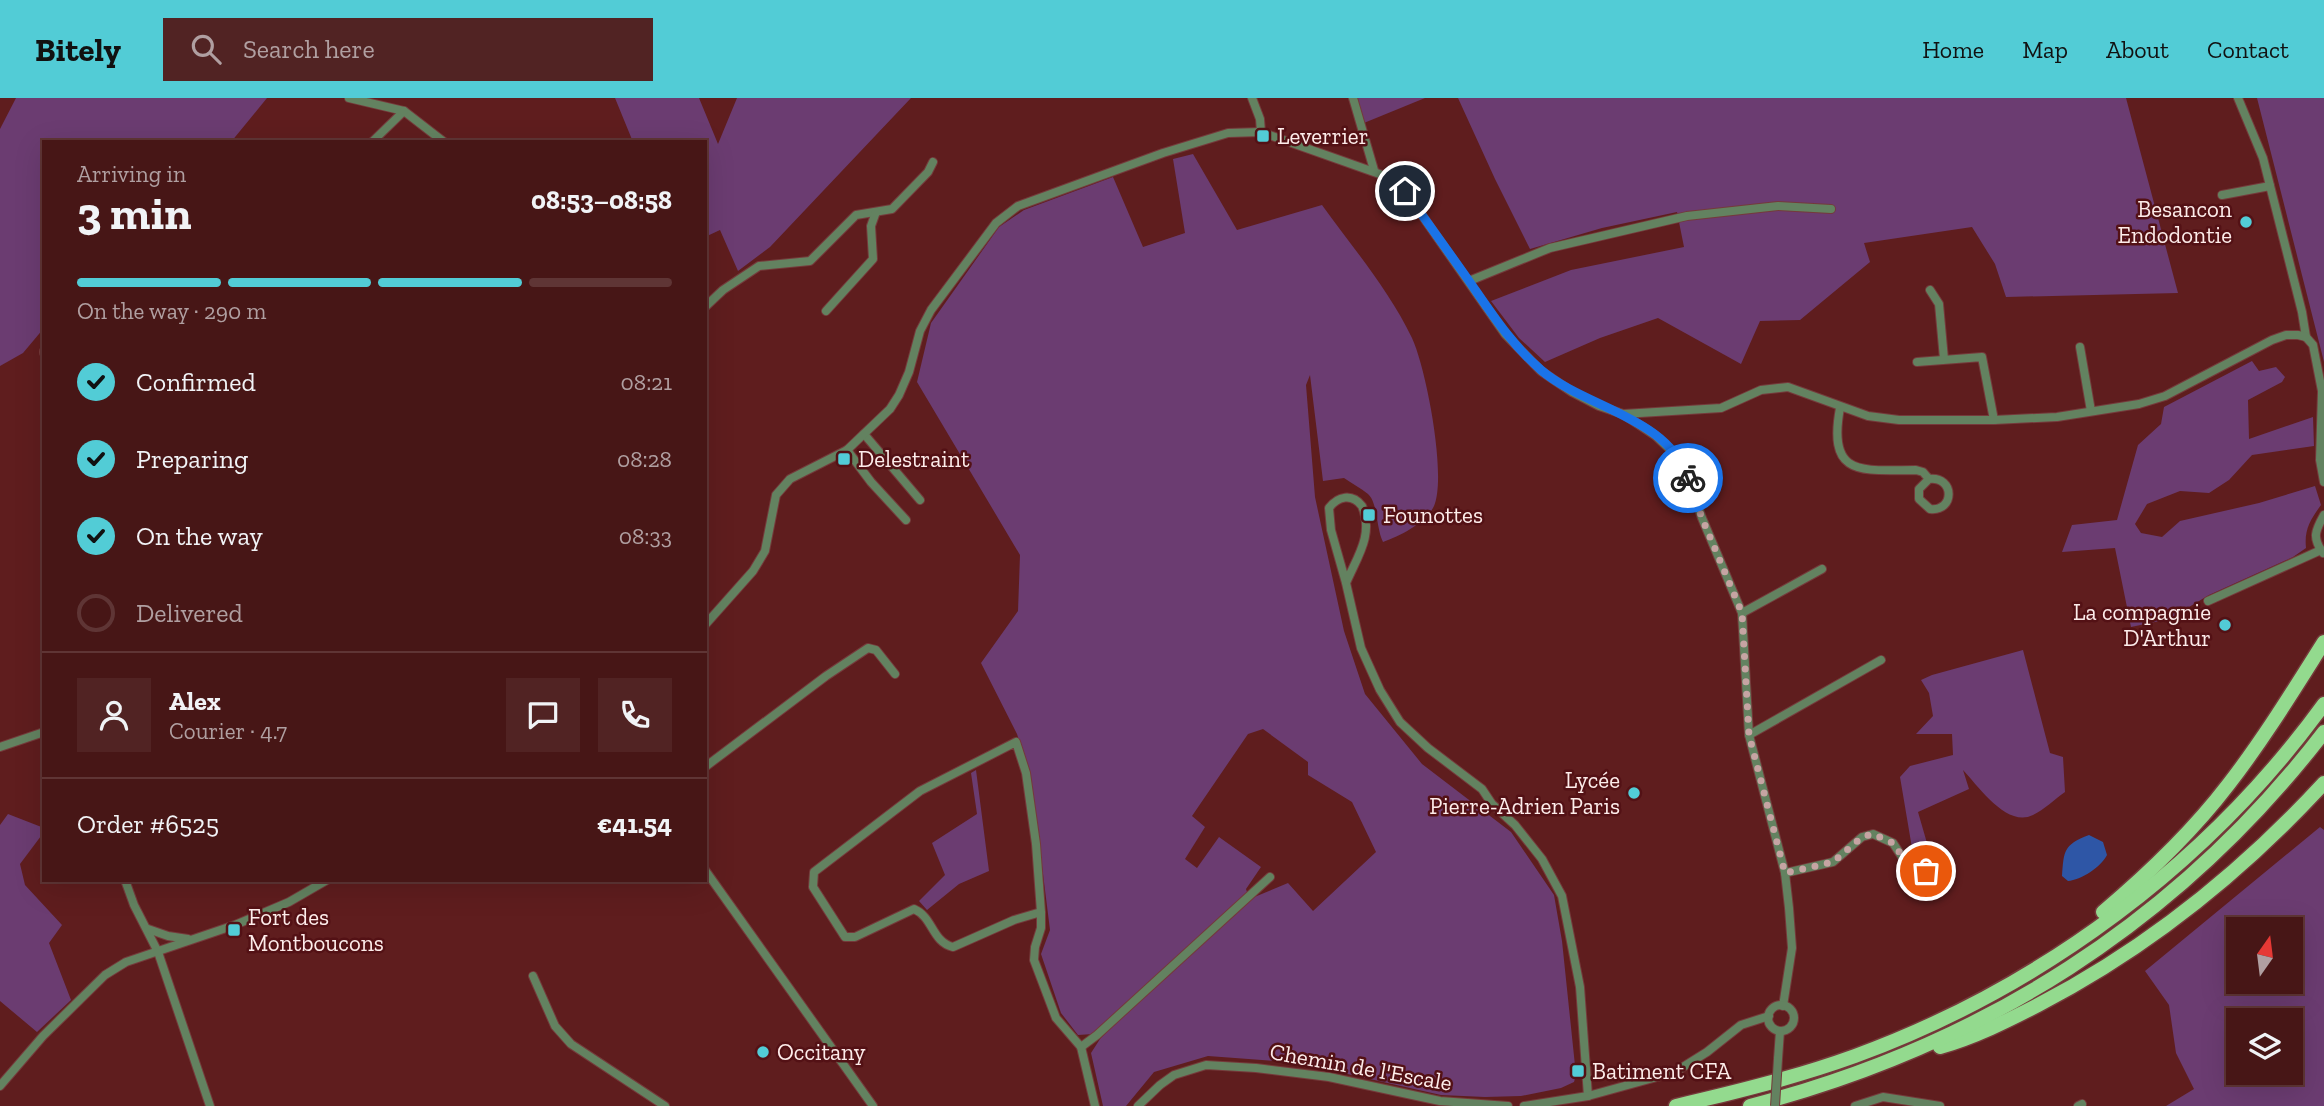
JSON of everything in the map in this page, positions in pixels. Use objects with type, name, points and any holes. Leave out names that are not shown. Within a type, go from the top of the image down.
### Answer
[{"type":"highway","points":[[2002,989],[2124,894],[2203,816],[2254,750],[2324,642]]},
{"type":"highway","points":[[1676,1106],[1781,1080],[1856,1056],[1915,1031],[2035,971],[2169,873],[2219,826],[2271,770],[2324,704]]},
{"type":"highway","points":[[1898,1058],[2015,1002],[2125,930],[2188,879],[2231,839],[2259,811],[2324,732]]},
{"type":"highway","points":[[1750,1106],[1814,1088],[1898,1058],[1961,1041],[2016,1017],[2115,961],[2174,920],[2223,882],[2324,783]]},
{"type":"street","points":[[349,98],[404,111],[441,140]]},
{"type":"street","points":[[1252,98],[1260,119],[1261,132]]},
{"type":"street","points":[[1353,98],[1374,170]]},
{"type":"street","points":[[2238,98],[2256,137],[2302,312],[2306,337],[2312,345],[2322,391],[2320,460],[2324,482]]},
{"type":"street","points":[[374,140],[404,111]]},
{"type":"street","points":[[707,623],[753,571],[765,551],[776,495],[790,479],[847,450],[890,409],[909,372],[920,331],[931,310],[996,223],[1018,206],[1163,153],[1228,133],[1261,132],[1374,170],[1405,191],[1505,334],[1541,370],[1572,392],[1623,414],[1656,436],[1676,455],[1685,470],[1742,613],[1749,735],[1785,873],[1791,948],[1783,1006]]},
{"type":"street","points":[[707,305],[723,290],[759,266],[810,261],[856,215],[892,209],[928,172],[933,163]]},
{"type":"street","points":[[2222,195],[2270,186]]},
{"type":"street","points":[[1469,281],[1550,248],[1687,216],[1778,206],[1831,209]]},
{"type":"street","points":[[826,311],[873,258],[871,226],[876,212]]},
{"type":"street","points":[[1930,289],[1939,304],[1944,359]]},
{"type":"street","points":[[1623,414],[1721,408],[1762,390],[1788,387],[1840,408],[1868,416],[1899,420],[1994,421],[2057,417],[2139,404],[2165,396],[2272,340],[2286,335],[2306,337]]},
{"type":"street","points":[[2080,346],[2091,411]]},
{"type":"street","points":[[1917,362],[1982,357],[1994,421]]},
{"type":"street","points":[[1840,408],[1836,429],[1838,449],[1852,466],[1864,470],[1916,470],[1923,472],[1929,479]]},
{"type":"street","points":[[864,434],[920,500]]},
{"type":"street","points":[[847,450],[871,482],[906,520]]},
{"type":"street","points":[[1346,583],[1366,542],[1367,532],[1362,506],[1352,498],[1333,502],[1328,512],[1361,648],[1380,690],[1401,722],[1428,748],[1482,789],[1492,804],[1522,834],[1554,877],[1562,896],[1580,987],[1588,1096]]},
{"type":"street","points":[[2208,601],[2323,551],[2314,536],[2324,515]]},
{"type":"street","points":[[1742,613],[1822,569]]},
{"type":"street","points":[[707,765],[826,676],[868,648],[876,650],[895,674]]},
{"type":"street","points":[[1749,735],[1881,660]]},
{"type":"street","points":[[0,747],[42,733]]},
{"type":"street","points":[[1041,912],[1014,920],[953,947],[937,939],[930,923],[919,910],[914,909],[855,937],[845,937],[813,887],[812,878],[814,872],[920,791],[1016,742],[1026,773],[1036,844],[1041,912],[1041,928],[1034,960],[1056,1018],[1081,1047],[1096,1106]]},
{"type":"street","points":[[1785,873],[1833,862],[1862,837],[1873,834],[1893,843],[1909,866]]},
{"type":"street","points":[[707,873],[873,1106]]},
{"type":"street","points":[[1081,1047],[1270,877]]},
{"type":"street","points":[[126,882],[134,905],[159,952],[210,1106]]},
{"type":"street","points":[[0,1086],[43,1036],[105,975],[126,961],[235,925],[289,902],[324,882]]},
{"type":"street","points":[[148,929],[191,940]]},
{"type":"street","points":[[533,975],[560,1033],[571,1044],[665,1106]]},
{"type":"street","points":[[1524,1106],[1588,1096],[1675,1072],[1741,1026],[1769,1016],[1772,1010],[1783,1006],[1792,1011],[1794,1019],[1791,1026],[1780,1031],[1773,1028],[1769,1016]]},
{"type":"street","points":[[1775,1106],[1780,1031]]},
{"type":"street","name":"Chemin de l'Escale","points":[[1138,1106],[1174,1075],[1206,1065],[1329,1077],[1440,1101],[1508,1106]]},
{"type":"street","points":[[1855,1106],[1883,1097],[1940,1106]]},
{"type":"shaded area","points":[[16,98],[267,98],[233,140],[42,140],[42,330],[23,353],[0,366],[0,129]]},
{"type":"shaded area","points":[[615,98],[699,98],[718,144],[737,98],[911,98],[770,247],[738,271],[720,230],[707,236],[707,140],[632,140]]},
{"type":"shaded area","points":[[1350,98],[1425,98],[1359,125]]},
{"type":"shaded area","points":[[1458,98],[2126,98],[2178,293],[2006,297],[1995,264],[1972,227],[1864,243],[1870,262],[1800,320],[1760,321],[1741,364],[1658,318],[1600,338],[1545,362],[1519,338],[1491,301],[1571,270],[1684,247],[1677,212],[1602,228],[1530,249]]},
{"type":"shaded area","points":[[2257,98],[2324,98],[2324,362],[2321,350]]},
{"type":"shaded area","points":[[1193,154],[1237,230],[1322,205],[1382,286],[1412,338],[1429,396],[1433,422],[1438,471],[1434,506],[1419,523],[1383,542],[1374,503],[1368,494],[1344,478],[1323,481],[1310,375],[1306,385],[1315,497],[1344,631],[1365,694],[1422,764],[1511,832],[1554,895],[1562,941],[1576,1075],[1574,1082],[1561,1088],[1521,1096],[1441,1095],[1330,1070],[1274,1061],[1208,1056],[1154,1072],[1126,1106],[1103,1106],[1091,1053],[1119,1019],[1252,898],[1288,883],[1313,911],[1376,852],[1352,802],[1308,775],[1308,762],[1263,729],[1248,734],[1192,816],[1205,827],[1185,859],[1197,868],[1219,837],[1261,867],[1246,889],[1247,892],[1093,1034],[1078,1035],[1061,1013],[1041,954],[1050,930],[1031,778],[1017,734],[981,663],[1018,611],[1020,555],[917,382],[931,323],[999,227],[1024,210],[1113,177],[1143,247],[1185,233],[1173,159]]},
{"type":"shaded area","points":[[2252,361],[2259,371],[2276,367],[2285,377],[2282,382],[2248,400],[2249,439],[2313,417],[2314,446],[2252,455],[2229,480],[2209,493],[2180,491],[2147,504],[2135,524],[2141,533],[2162,537],[2180,521],[2259,503],[2315,486],[2321,505],[2309,525],[2306,548],[2293,557],[2209,595],[2169,619],[2131,627],[2115,548],[2062,552],[2072,525],[2117,520],[2138,445],[2161,424],[2164,407]]},
{"type":"shaded area","points":[[2023,650],[2050,753],[2063,757],[2065,792],[2033,815],[2013,816],[1994,804],[1963,770],[1969,789],[1918,812],[1929,850],[1912,848],[1900,777],[1910,766],[1953,755],[1952,734],[1916,734],[1933,716],[1929,693],[1921,680]]},
{"type":"shaded area","points":[[976,770],[989,871],[959,884],[927,910],[919,901],[945,875],[932,843],[977,814],[971,773]]},
{"type":"shaded area","points":[[8,814],[42,827],[42,835],[20,864],[25,885],[62,925],[49,943],[71,1000],[37,1032],[0,1001],[0,825]]},
{"type":"shaded area","points":[[2320,827],[2324,830],[2324,1106],[2166,1106],[2194,1089],[2176,1053],[2169,1005],[2145,971]]},
{"type":"water","points":[[2089,835],[2103,842],[2107,855],[2090,872],[2068,881],[2062,876],[2066,850],[2074,842]]},
{"type":"way so far","points":[[1688,478],[1742,613],[1749,735],[1785,873],[1833,862],[1862,837],[1873,834],[1893,843],[1909,866],[1920,865],[1926,871]]},
{"type":"place","name":"Leverrier","points":[[1263,136]]},
{"type":"place","name":"Besancon Endodontie","points":[[2246,222]]},
{"type":"place","name":"Delestraint","points":[[844,459]]},
{"type":"place","name":"Founottes","points":[[1369,515]]},
{"type":"place","name":"La compagnie D'Arthur","points":[[2225,625]]},
{"type":"place","name":"Lycée Pierre-Adrien Paris","points":[[1634,793]]},
{"type":"place","name":"Fort des Montboucons","points":[[234,930]]},
{"type":"place","name":"Occitany","points":[[763,1052]]},
{"type":"place","name":"Batiment CFA","points":[[1578,1071]]},
{"type":"route","points":[[1405,191],[1505,334],[1541,370],[1572,392],[1623,414],[1656,436],[1676,455],[1688,478]]}]
